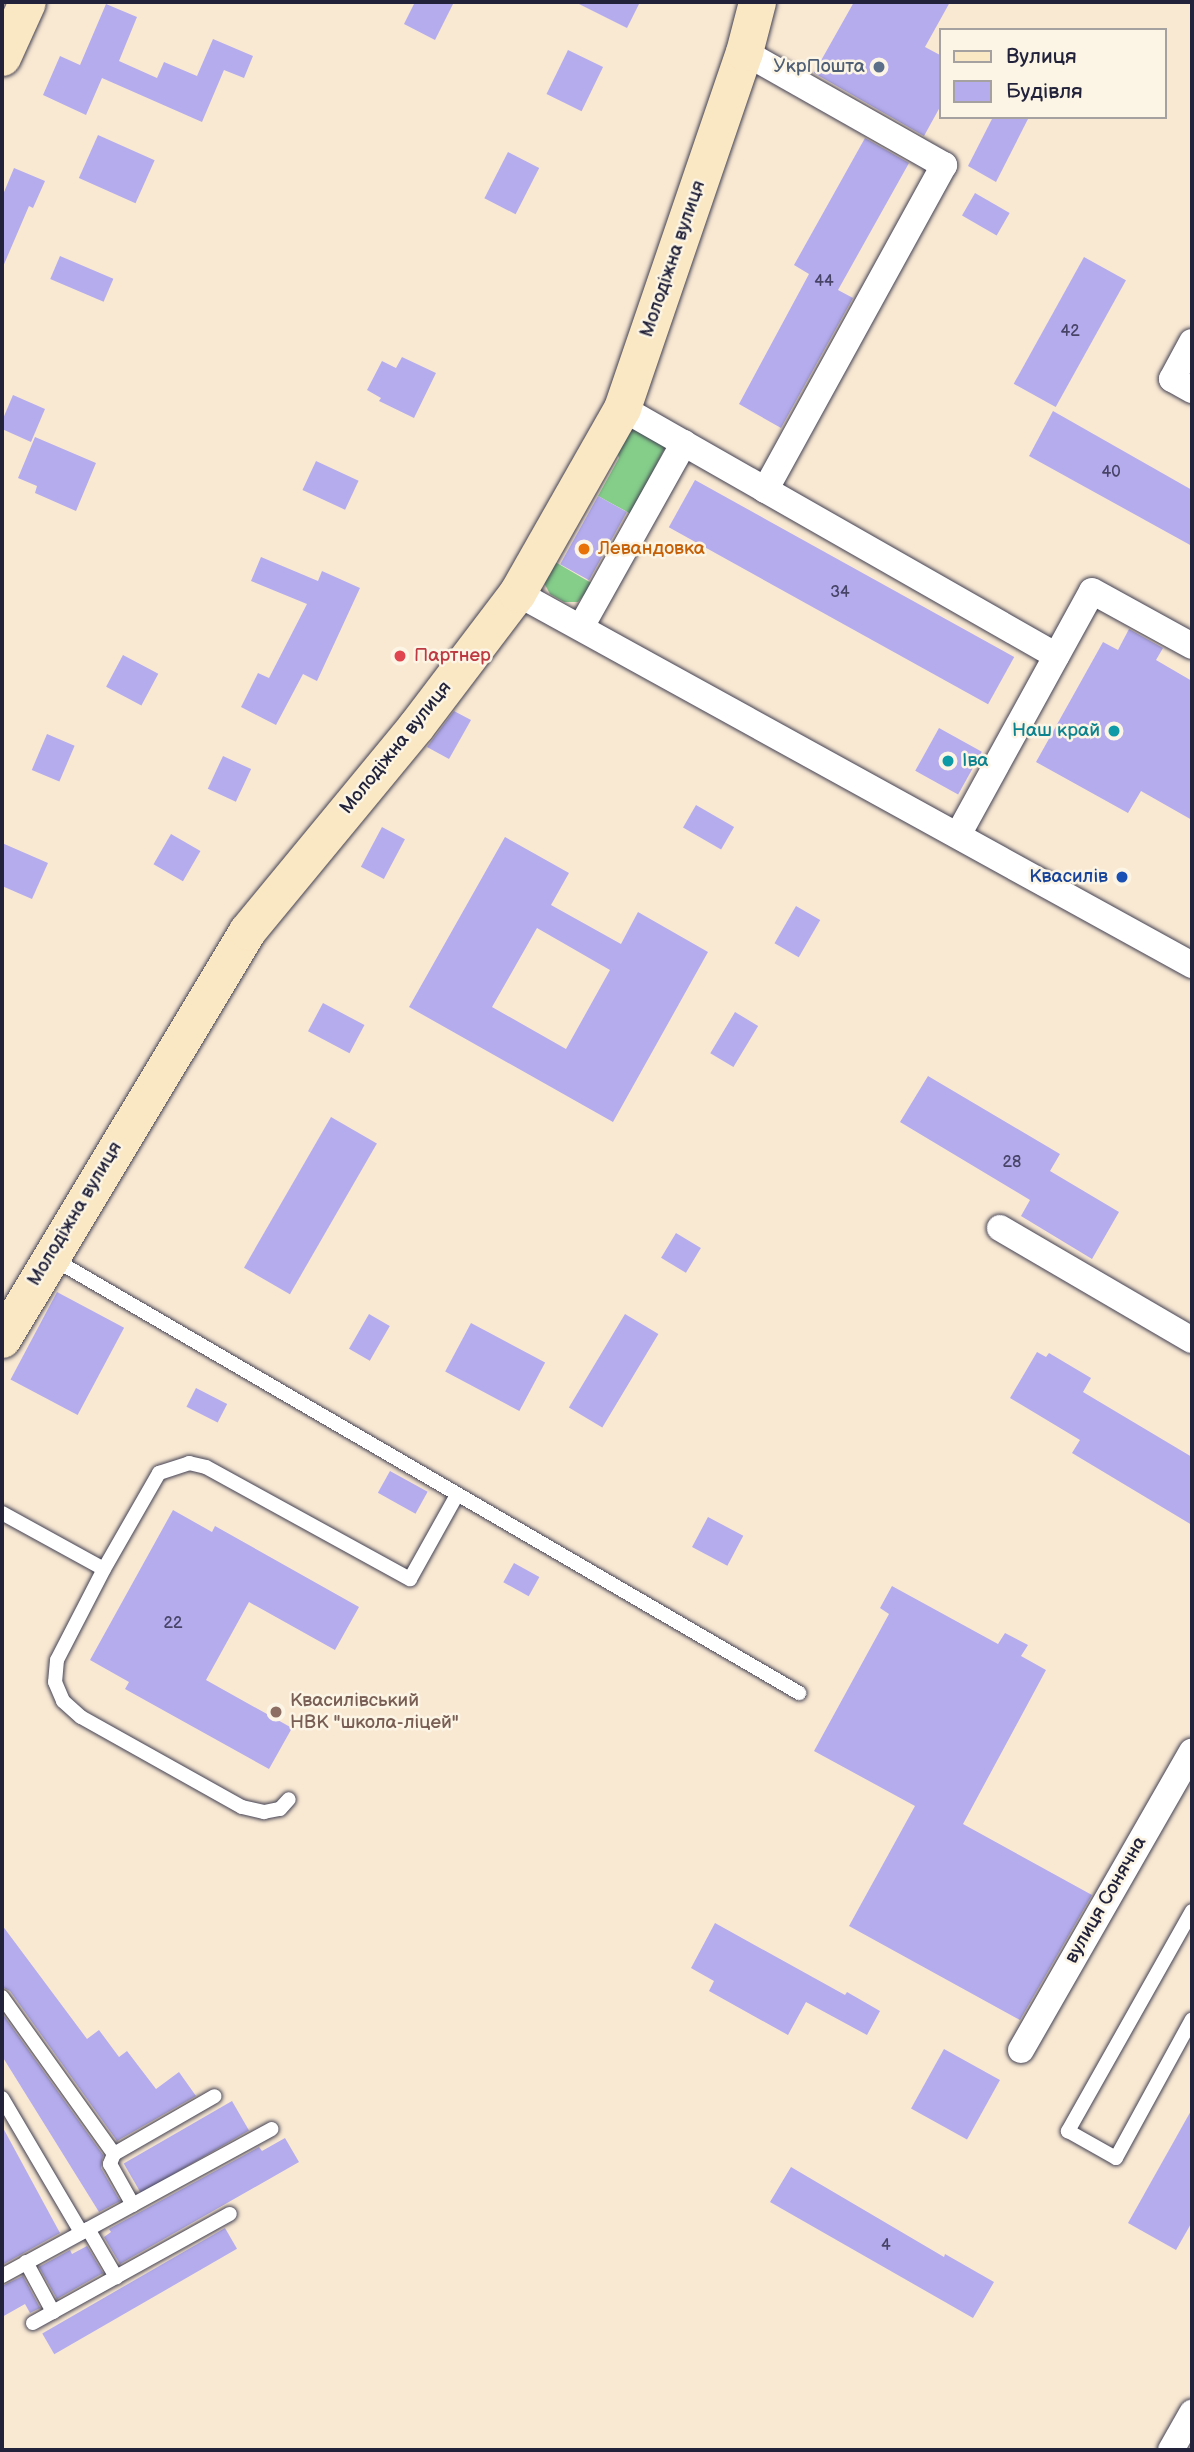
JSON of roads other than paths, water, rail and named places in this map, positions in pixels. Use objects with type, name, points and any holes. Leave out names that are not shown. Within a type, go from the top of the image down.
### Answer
[{"type":"street","points":[[2,57],[27,2]]},
{"type":"street","name":"Молодіжна вулиця","points":[[2,1339],[49,1256],[247,932],[416,726],[517,593],[622,408],[744,52],[757,2]]},
{"type":"street","points":[[744,52],[944,165],[765,490]]},
{"type":"street","points":[[1192,342],[1172,379],[1192,390]]},
{"type":"street","points":[[622,408],[1056,656]]},
{"type":"street","points":[[581,628],[684,443]]},
{"type":"street","points":[[958,835],[1092,590],[1192,646]]},
{"type":"street","points":[[517,593],[1192,965]]},
{"type":"street","points":[[1000,1228],[1192,1340]]},
{"type":"street","name":"вулиця Сонячна","points":[[1021,2050],[1192,1751]]},
{"type":"street","points":[[1171,2450],[1192,2413]]},
{"type":"lane","points":[[49,1256],[800,1693]]},
{"type":"lane","points":[[289,1798],[280,1809],[264,1812],[242,1807],[81,1717],[63,1701],[55,1682],[57,1660],[104,1569],[159,1473],[189,1463],[206,1467],[410,1579],[457,1495]]},
{"type":"lane","points":[[2,1513],[104,1569]]},
{"type":"lane","points":[[1192,1911],[1068,2131],[1116,2158],[1192,2020]]},
{"type":"lane","points":[[2,1997],[114,2154]]},
{"type":"lane","points":[[133,2205],[110,2164],[114,2154],[215,2096]]},
{"type":"lane","points":[[2,2098],[116,2277]]},
{"type":"lane","points":[[2,2276],[272,2129]]},
{"type":"lane","points":[[33,2323],[230,2214]]},
{"type":"lane","points":[[26,2262],[53,2312]]},
{"type":"place","name":"УкрПошта","points":[[879,67]]},
{"type":"place","name":"Левандовка","points":[[584,549]]},
{"type":"place","name":"Партнер","points":[[400,656]]},
{"type":"place","name":"Наш край","points":[[1114,731]]},
{"type":"place","name":"Іва","points":[[948,761]]},
{"type":"place","name":"Квасилів","points":[[1122,877]]},
{"type":"place","name":"Квасилівський НВК \"школа-ліцей\"","points":[[276,1712]]}]
